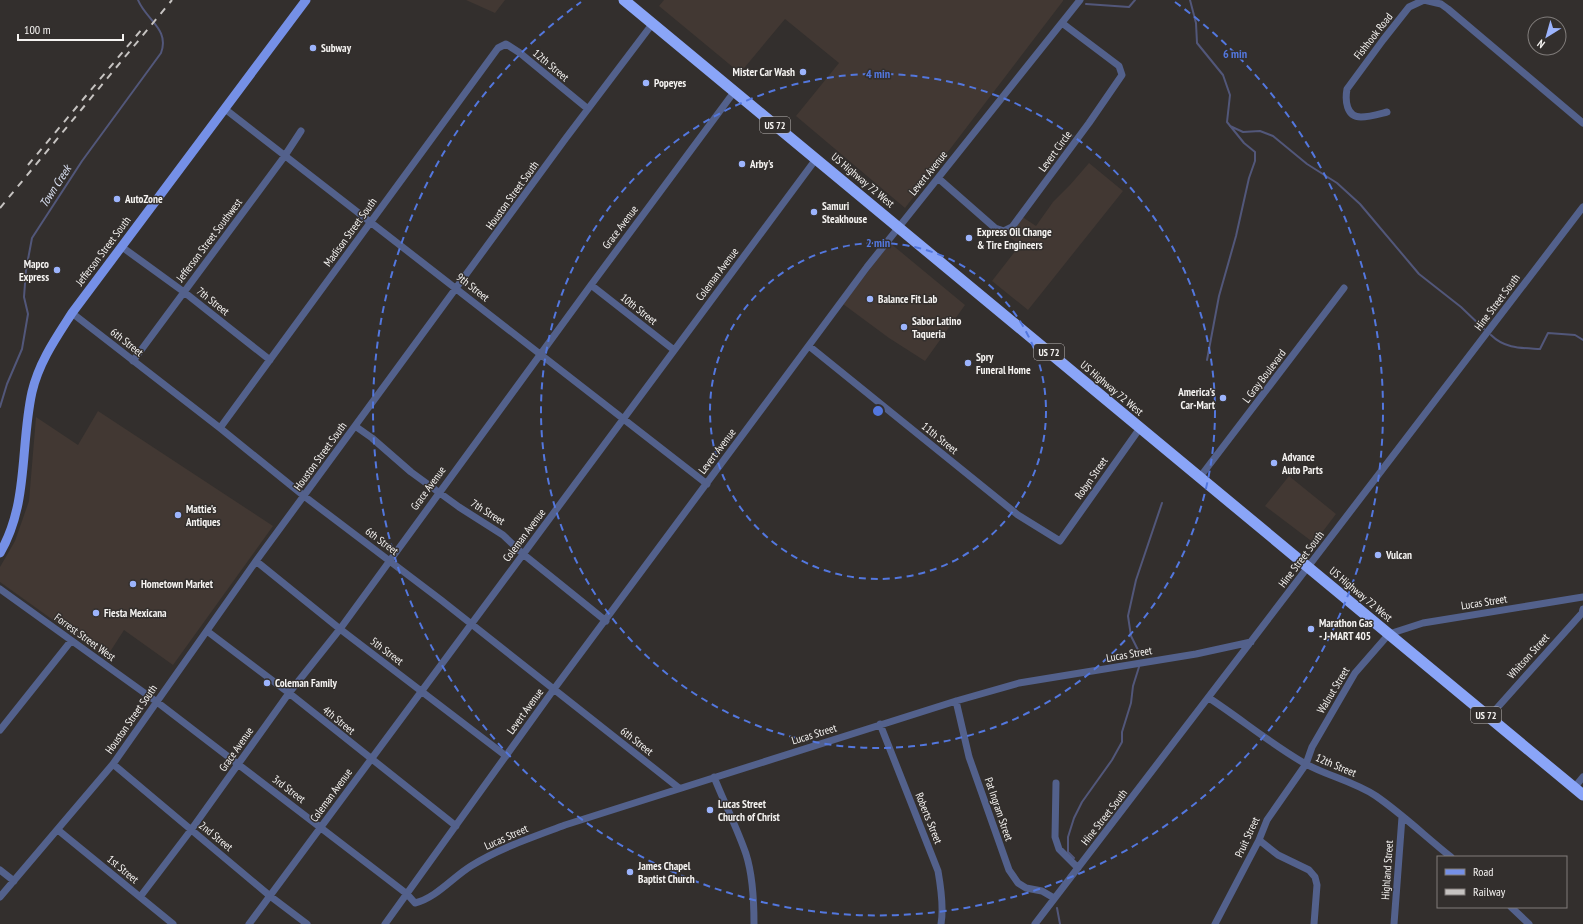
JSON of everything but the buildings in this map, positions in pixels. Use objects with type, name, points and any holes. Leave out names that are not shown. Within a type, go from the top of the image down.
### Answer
[{"type":"highway","name":"US Highway 72 West","points":[[624,0],[1583,795]]},
{"type":"main road","name":"Jefferson Street South","points":[[0,553],[10,532],[18,507],[29,407],[37,373],[44,357],[72,313],[306,0]]},
{"type":"street","name":"Levert Avenue","points":[[385,924],[554,689],[606,621],[867,267],[1080,0]]},
{"type":"street","name":"Fishhook Road","points":[[1387,112],[1360,117],[1352,113],[1346,106],[1345,97],[1347,89],[1383,40],[1410,7],[1424,0],[1437,3],[1448,9],[1583,123]]},
{"type":"street","name":"Houston Street South","points":[[0,897],[113,764],[304,496],[652,23]]},
{"type":"street","name":"Levert Circle","points":[[938,178],[994,228],[1004,231],[1012,227],[1089,123],[1122,75],[1118,66],[1062,23]]},
{"type":"street","name":"12th Street","points":[[498,48],[506,44],[520,53],[588,109]]},
{"type":"street","name":"Madison Street South","points":[[220,428],[498,48]]},
{"type":"street","name":"Grace Avenue","points":[[140,897],[191,830],[289,693],[340,629],[591,284],[734,92]]},
{"type":"street","name":"9th Street","points":[[224,109],[707,484]]},
{"type":"street","name":"Jefferson Street Southwest","points":[[133,361],[284,157],[301,131]]},
{"type":"street","name":"Coleman Avenue","points":[[249,924],[816,159]]},
{"type":"street","name":"Hine Street South","points":[[1035,924],[1583,207]]},
{"type":"street","name":"7th Street","points":[[122,246],[184,292],[270,360]]},
{"type":"street","name":"10th Street","points":[[591,284],[674,350]]},
{"type":"street","name":"L Gray Boulevard","points":[[1200,476],[1344,288]]},
{"type":"street","name":"6th Street","points":[[72,313],[220,428],[304,496],[390,560],[679,788]]},
{"type":"street","name":"11th Street","points":[[809,346],[1018,515],[1060,540]]},
{"type":"street","name":"7th Street","points":[[355,426],[372,438],[411,472],[459,508],[503,535],[523,554],[606,621]]},
{"type":"street","name":"Robyn Street","points":[[1060,540],[1140,428]]},
{"type":"street","name":"5th Street","points":[[256,562],[340,629],[506,756]]},
{"type":"street","name":"Forrest Street West","points":[[0,589],[157,702]]},
{"type":"street","name":"Lucas Street","points":[[1389,634],[1423,623],[1583,597]]},
{"type":"street","name":"Whitson Street","points":[[1488,717],[1582,613],[1583,609]]},
{"type":"street","name":"4th Street","points":[[207,631],[289,693],[371,760],[456,826]]},
{"type":"street","name":"Walnut Street","points":[[1306,764],[1312,747],[1355,673],[1389,634]]},
{"type":"street","points":[[0,730],[71,641]]},
{"type":"street","name":"Lucas Street","points":[[407,894],[415,903],[421,902],[471,866],[517,843],[565,825],[956,700],[1019,683],[1196,654],[1252,642]]},
{"type":"street","name":"12th Street","points":[[1209,698],[1243,720],[1280,748],[1306,764],[1360,787],[1376,797],[1450,856]]},
{"type":"street","name":"Pat Ingram Street","points":[[956,700],[969,757],[1009,870],[1018,884],[1026,888],[1042,891],[1054,898]]},
{"type":"street","name":"3rd Street","points":[[157,702],[407,894]]},
{"type":"street","name":"Roberts Street","points":[[880,724],[938,871],[943,915],[941,924]]},
{"type":"street","name":"2nd Street","points":[[113,764],[270,896],[307,924]]},
{"type":"street","name":"Pruit Street","points":[[1215,924],[1259,840],[1267,820],[1306,764]]},
{"type":"street","points":[[714,777],[746,854],[750,871],[754,906],[754,924]]},
{"type":"street","points":[[1574,788],[1583,777]]},
{"type":"street","points":[[1056,783],[1055,837],[1059,849],[1078,868]]},
{"type":"street","name":"Highland Street","points":[[1394,924],[1402,817]]},
{"type":"street","name":"1st Street","points":[[58,830],[173,924]]},
{"type":"street","points":[[1259,840],[1278,855],[1309,870],[1315,877],[1317,885],[1314,924]]},
{"type":"street","points":[[0,870],[14,880]]},
{"type":"street","points":[[1512,908],[1529,924]]},
{"type":"shaded area","points":[[466,0],[505,0],[495,13]]},
{"type":"shaded area","points":[[664,0],[1063,1],[905,208],[796,116],[839,63],[785,19],[740,73],[659,6]]},
{"type":"shaded area","points":[[1089,163],[1123,191],[1028,310],[992,281],[1020,245],[1007,235],[1021,216],[1036,226],[1053,202]]},
{"type":"shaded area","points":[[890,243],[965,305],[925,361],[889,338],[843,304]]},
{"type":"shaded area","points":[[98,411],[273,526],[173,665],[124,630],[106,658],[0,582],[0,567],[15,541],[29,501],[36,417],[78,445]]},
{"type":"shaded area","points":[[1289,476],[1336,514],[1314,543],[1265,506]]},
{"type":"waterway","name":"Town Creek","points":[[0,407],[7,384],[22,349],[28,314],[24,297],[26,270],[32,238],[82,161],[161,53],[163,45],[160,31],[138,0]]},
{"type":"waterway","points":[[1086,4],[1129,7],[1135,0]]},
{"type":"waterway","points":[[1190,0],[1196,23],[1197,43],[1223,75],[1230,95],[1227,122],[1244,143],[1255,152],[1255,161],[1249,178],[1236,236],[1219,296],[1207,360]]},
{"type":"waterway","points":[[1230,126],[1243,132],[1260,131],[1273,136],[1307,164],[1337,183],[1360,204],[1419,274],[1461,307],[1484,329]]},
{"type":"waterway","points":[[1491,335],[1496,340],[1514,347],[1540,349],[1548,333],[1575,335],[1583,340]]},
{"type":"waterway","points":[[1140,654],[1131,636],[1128,616],[1136,580],[1162,503]]},
{"type":"waterway","points":[[1074,858],[1068,852],[1068,837],[1074,818],[1082,802],[1112,760],[1122,742],[1122,732],[1131,703],[1133,686],[1139,667]]},
{"type":"waterway","points":[[1057,908],[1060,924]]},
{"type":"railway","points":[[0,208],[172,0]]},
{"type":"railway","points":[[28,165],[142,29]]},
{"type":"place","name":"Subway","points":[[313,48]]},
{"type":"place","name":"Mister Car Wash","points":[[803,72]]},
{"type":"place","name":"Popeyes","points":[[646,83]]},
{"type":"place","name":"Arby's","points":[[742,164]]},
{"type":"place","name":"AutoZone","points":[[117,199]]},
{"type":"place","name":"Samuri Steakhouse","points":[[814,212]]},
{"type":"place","name":"Express Oil Change & Tire Engineers","points":[[969,238]]},
{"type":"place","name":"Mapco Express","points":[[57,270]]},
{"type":"place","name":"Balance Fit Lab","points":[[870,299]]},
{"type":"place","name":"Sabor Latino Taqueria","points":[[904,327]]},
{"type":"place","name":"Spry Funeral Home","points":[[968,363]]},
{"type":"place","name":"America's Car-Mart","points":[[1223,398]]},
{"type":"place","name":"Advance Auto Parts","points":[[1274,463]]},
{"type":"place","name":"Mattie's Antiques","points":[[178,515]]},
{"type":"place","name":"Vulcan","points":[[1378,555]]},
{"type":"place","name":"Hometown Market","points":[[133,584]]},
{"type":"place","name":"Fiesta Mexicana","points":[[96,613]]},
{"type":"place","name":"Marathon Gas - J-MART 405","points":[[1311,629]]},
{"type":"place","name":"Coleman Family","points":[[267,683]]},
{"type":"place","name":"Lucas Street Church of Christ","points":[[710,810]]},
{"type":"place","name":"James Chapel Baptist Church","points":[[630,872]]}]
